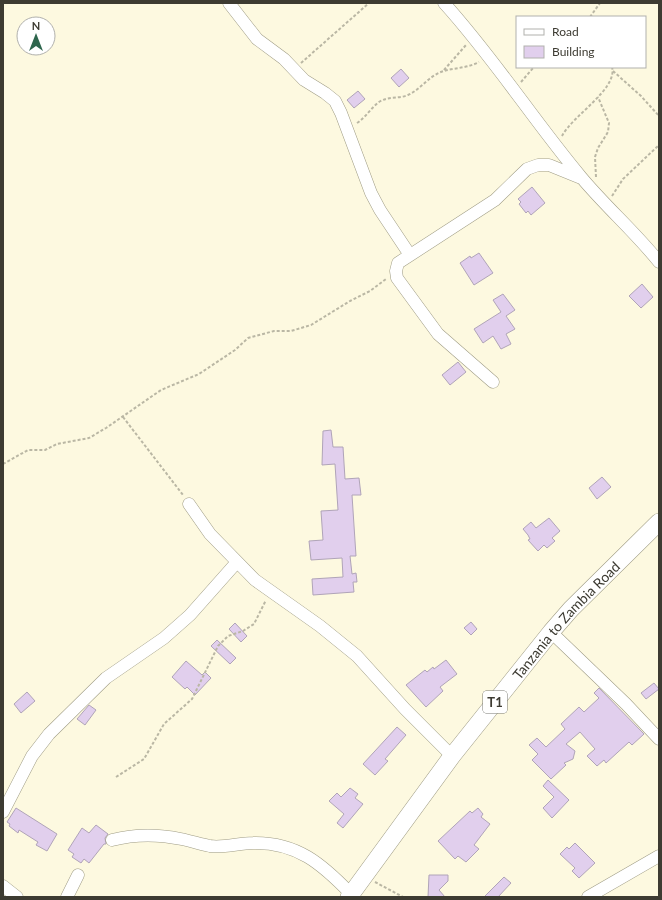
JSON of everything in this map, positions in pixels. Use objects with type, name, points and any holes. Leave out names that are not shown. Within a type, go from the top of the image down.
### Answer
[{"type":"highway","name":"Tanzania to Zambia Road","points":[[350,896],[452,756],[551,632],[571,609],[659,522]]},
{"type":"street","points":[[229,3],[257,39],[295,70],[304,80],[334,101],[341,113],[380,210],[410,255]]},
{"type":"street","points":[[444,3],[474,36],[488,57],[516,90],[581,178],[644,244],[659,262]]},
{"type":"street","points":[[493,382],[438,334],[397,278],[396,270],[398,264],[496,200],[527,169],[538,165],[549,165],[581,178]]},
{"type":"street","points":[[189,504],[210,534],[237,562],[269,592],[320,626],[356,656],[405,709],[452,756]]},
{"type":"street","points":[[3,812],[32,756],[49,734],[106,678],[164,638],[190,615],[237,562]]},
{"type":"street","points":[[551,632],[626,704],[659,739]]},
{"type":"street","points":[[112,840],[143,835],[179,838],[210,846],[253,843],[275,844],[312,858],[329,872],[350,896]]},
{"type":"street","points":[[588,897],[659,856]]},
{"type":"street","points":[[67,897],[78,875]]},
{"type":"street","points":[[3,886],[17,897]]},
{"type":"path","points":[[295,70],[308,55],[369,3]]},
{"type":"path","points":[[592,16],[600,3]]},
{"type":"path","points":[[443,72],[474,36]]},
{"type":"path","points":[[347,128],[363,119],[379,102],[385,99],[400,99],[410,94],[435,75],[469,67],[488,57]]},
{"type":"path","points":[[516,90],[533,68]]},
{"type":"path","points":[[557,146],[572,120],[598,98],[612,79],[612,68]]},
{"type":"path","points":[[613,71],[641,96],[659,116]]},
{"type":"path","points":[[596,178],[595,157],[598,148],[608,132],[609,123],[598,98]]},
{"type":"path","points":[[608,207],[615,189],[623,179],[659,145]]},
{"type":"path","points":[[3,464],[28,450],[45,450],[57,444],[89,438],[123,417],[161,390],[199,374],[235,350],[248,338],[274,331],[290,331],[311,325],[350,300],[376,287],[396,270]]},
{"type":"path","points":[[123,417],[189,504]]},
{"type":"path","points":[[116,777],[144,760],[164,724],[192,699],[218,646],[228,636],[250,628],[254,624],[269,592]]},
{"type":"path","points":[[363,878],[384,886],[403,897]]},
{"type":"building","points":[[401,69],[409,78],[399,87],[391,78]]},
{"type":"building","points":[[358,91],[365,99],[354,108],[347,100]]},
{"type":"building","points":[[532,187],[545,203],[531,215],[528,211],[526,213],[519,204],[521,202],[518,199]]},
{"type":"building","points":[[479,253],[493,273],[474,285],[460,263],[470,256],[471,258]]},
{"type":"building","points":[[642,284],[653,297],[641,308],[629,296]]},
{"type":"building","points":[[503,294],[515,310],[506,316],[515,329],[506,334],[511,344],[501,349],[493,336],[483,343],[474,329],[501,312],[493,300]]},
{"type":"building","points":[[458,362],[466,372],[450,385],[442,375]]},
{"type":"building","points":[[331,430],[333,447],[343,447],[345,479],[359,478],[361,495],[352,495],[356,556],[350,556],[352,574],[356,573],[357,582],[353,582],[354,592],[313,595],[312,579],[343,577],[342,558],[311,560],[309,541],[323,540],[321,511],[338,510],[335,464],[322,465],[323,431]]},
{"type":"building","points":[[602,477],[611,487],[597,499],[589,488]]},
{"type":"building","points":[[549,518],[560,531],[552,538],[555,541],[547,548],[544,545],[538,551],[528,540],[530,539],[523,529],[531,522],[536,528]]},
{"type":"building","points":[[471,622],[477,629],[471,635],[464,628]]},
{"type":"building","points":[[235,623],[247,636],[241,642],[229,629]]},
{"type":"building","points":[[217,640],[236,658],[230,664],[211,646]]},
{"type":"building","points":[[446,660],[457,674],[440,687],[443,691],[426,707],[406,685],[425,670],[427,672],[433,667],[434,669]]},
{"type":"building","points":[[186,661],[202,675],[205,672],[211,678],[195,695],[187,687],[185,689],[172,677]]},
{"type":"building","points":[[654,683],[659,689],[646,699],[641,693]]},
{"type":"building","points":[[599,688],[644,734],[632,745],[629,742],[606,763],[604,760],[597,766],[587,756],[595,749],[580,732],[566,744],[575,751],[573,759],[564,763],[566,765],[551,779],[532,760],[538,754],[529,745],[537,738],[546,747],[565,729],[561,724],[579,707],[584,712],[599,698],[594,693]]},
{"type":"building","points":[[27,692],[35,701],[21,713],[14,704]]},
{"type":"building","points":[[89,705],[96,710],[85,725],[77,719]]},
{"type":"building","points":[[397,727],[406,735],[385,759],[388,761],[375,775],[363,764]]},
{"type":"building","points":[[548,780],[569,800],[552,818],[543,808],[554,797],[543,786]]},
{"type":"building","points":[[350,788],[358,794],[355,798],[363,804],[343,828],[337,823],[344,814],[329,801],[337,793],[341,797]]},
{"type":"building","points":[[16,808],[57,834],[47,851],[36,845],[38,842],[19,830],[18,833],[9,826],[10,824],[7,822]]},
{"type":"building","points":[[478,808],[483,814],[481,817],[490,824],[474,845],[479,849],[466,862],[458,856],[455,859],[438,841],[470,811],[472,813]]},
{"type":"building","points":[[96,825],[108,834],[105,838],[106,844],[104,844],[89,863],[84,859],[81,863],[72,857],[74,854],[68,850],[82,828],[89,833]]},
{"type":"building","points":[[575,843],[595,863],[579,878],[572,871],[575,868],[560,854],[567,847],[569,849]]},
{"type":"building","points":[[429,875],[448,875],[448,881],[439,890],[445,897],[428,897]]},
{"type":"building","points":[[504,877],[511,883],[498,897],[484,897]]}]
